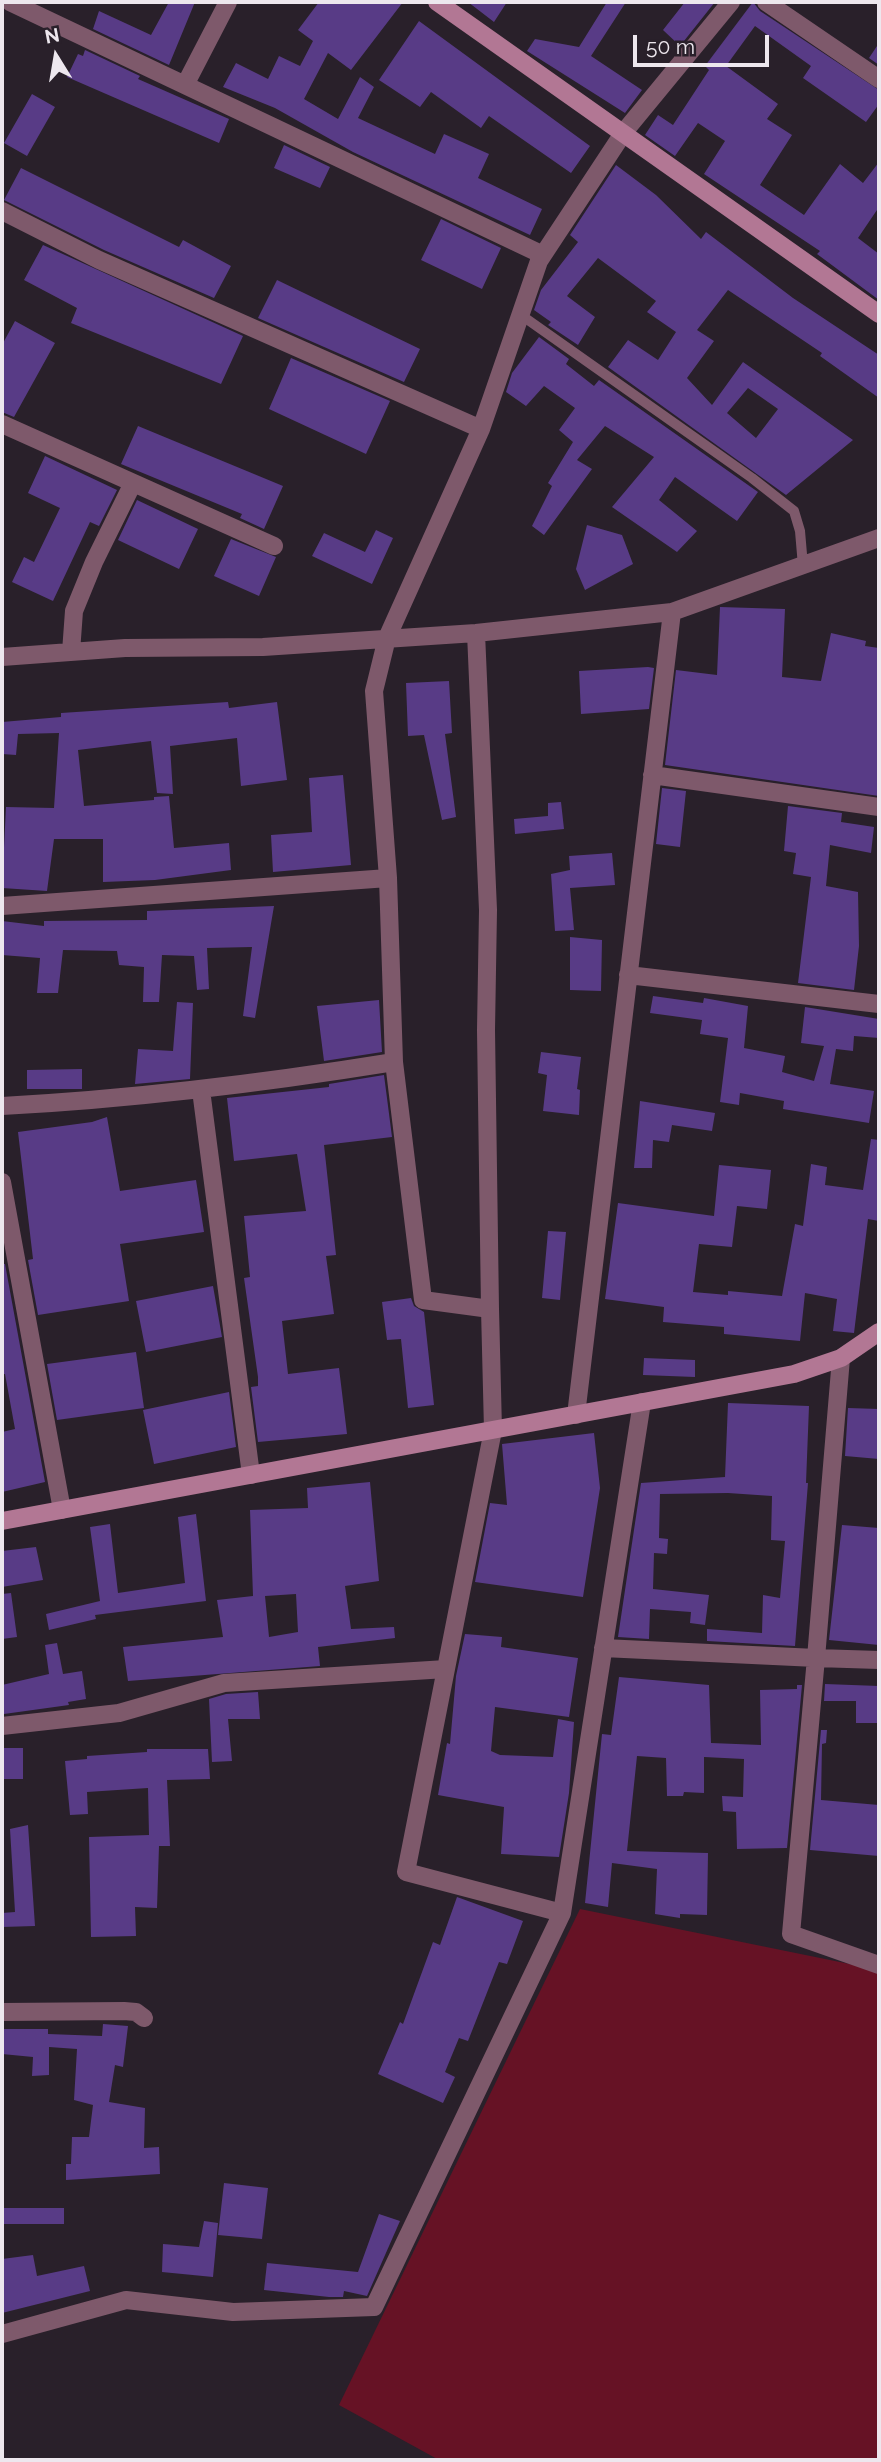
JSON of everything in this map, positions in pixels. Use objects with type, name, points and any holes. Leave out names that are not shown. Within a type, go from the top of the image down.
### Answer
[{"type":"street","points":[[2,8],[7,2],[543,255]]},
{"type":"street","points":[[185,85],[228,2]]},
{"type":"street","points":[[437,2],[624,131],[879,314]]},
{"type":"street","points":[[490,1309],[423,1300],[394,1062],[388,878],[374,691],[387,638],[481,429],[543,255],[624,131],[731,2]]},
{"type":"street","points":[[766,2],[879,79]]},
{"type":"street","points":[[2,211],[99,260],[481,429]]},
{"type":"street","points":[[2,424],[274,546]]},
{"type":"street","points":[[71,652],[74,611],[133,483]]},
{"type":"street","points":[[2,657],[71,652],[263,647],[476,633],[671,612],[879,538]]},
{"type":"street","points":[[576,1415],[671,612]]},
{"type":"street","points":[[476,633],[488,910],[486,1030],[493,1430],[406,1872],[562,1913]]},
{"type":"street","points":[[652,775],[879,807]]},
{"type":"street","points":[[2,906],[388,878]]},
{"type":"street","points":[[628,975],[879,1004]]},
{"type":"street","points":[[2,1107],[111,1100],[201,1090],[394,1062]]},
{"type":"street","points":[[201,1090],[251,1475]]},
{"type":"street","points":[[2,1182],[62,1510]]},
{"type":"street","points":[[2,1521],[794,1374],[841,1358],[879,1332]]},
{"type":"street","points":[[841,1358],[791,1934],[879,1965]]},
{"type":"street","points":[[2,2334],[127,2300],[233,2312],[374,2307],[562,1913],[642,1402]]},
{"type":"street","points":[[603,1648],[879,1660]]},
{"type":"street","points":[[2,1727],[119,1713],[224,1682],[446,1669]]},
{"type":"street","points":[[2,2012],[124,2011],[135,2012],[144,2018]]},
{"type":"lane","points":[[521,315],[752,478],[794,511],[800,531],[803,566]]},
{"type":"shaded area","points":[[580,1909],[879,1970],[879,2460],[439,2460],[339,2405]]},
{"type":"building","points":[[169,2],[195,2],[169,65],[93,29],[99,11],[151,35]]},
{"type":"building","points":[[319,2],[403,2],[351,70],[328,53],[304,99],[338,119],[360,77],[374,87],[358,118],[435,154],[444,134],[489,154],[478,178],[542,209],[530,235],[353,152],[275,108],[223,87],[236,63],[268,79],[279,56],[300,66],[313,41],[298,30]]},
{"type":"building","points":[[468,2],[507,2],[494,22]]},
{"type":"building","points":[[607,2],[626,2],[591,56],[642,90],[625,113],[527,51],[535,39],[579,47]]},
{"type":"building","points":[[685,2],[715,2],[680,46],[663,30]]},
{"type":"building","points":[[753,2],[760,11],[879,90],[879,104],[866,122],[803,78],[811,66],[755,26],[726,66],[778,104],[767,119],[792,135],[760,185],[804,215],[840,164],[863,183],[879,162],[879,207],[858,238],[879,254],[879,300],[817,254],[820,251],[704,174],[725,141],[698,123],[675,156],[645,135],[658,115],[673,125],[709,70],[705,66]]},
{"type":"building","points":[[419,21],[590,146],[571,173],[489,116],[481,128],[431,92],[420,107],[379,80]]},
{"type":"building","points":[[879,43],[879,65],[869,58]]},
{"type":"building","points":[[85,50],[140,76],[138,79],[229,119],[219,143],[67,77],[78,54],[83,56]]},
{"type":"building","points":[[32,94],[55,107],[27,156],[4,143]]},
{"type":"building","points":[[284,145],[330,167],[320,188],[274,168]]},
{"type":"building","points":[[616,165],[656,195],[701,239],[706,232],[793,298],[879,355],[879,398],[820,356],[822,353],[728,290],[697,330],[714,341],[687,378],[712,405],[743,362],[853,440],[786,495],[608,367],[628,340],[658,360],[676,332],[647,312],[656,301],[598,258],[567,296],[595,317],[578,345],[548,325],[551,322],[534,310],[541,290],[578,242],[570,235]],"holes":[[[748,388],[778,409],[756,438],[727,413]]]},
{"type":"building","points":[[21,168],[179,247],[183,240],[231,266],[214,298],[104,250],[4,200]]},
{"type":"building","points":[[441,219],[501,248],[482,289],[421,260]]},
{"type":"building","points":[[43,245],[243,336],[221,384],[71,323],[77,308],[24,280]]},
{"type":"building","points":[[277,280],[420,349],[404,382],[258,318]]},
{"type":"building","points":[[15,321],[55,343],[14,417],[2,412],[2,345]]},
{"type":"building","points":[[539,337],[569,359],[566,364],[594,386],[599,380],[758,492],[737,521],[675,477],[659,500],[697,531],[677,552],[612,507],[654,457],[605,426],[577,460],[592,469],[544,535],[532,526],[552,486],[548,483],[573,442],[559,430],[575,408],[544,386],[526,406],[506,392],[512,373]]},
{"type":"building","points":[[291,358],[390,401],[366,454],[269,409]]},
{"type":"building","points":[[138,426],[283,486],[264,529],[240,518],[242,514],[121,464]]},
{"type":"building","points":[[45,456],[117,490],[99,526],[90,522],[53,601],[12,582],[24,557],[34,562],[60,508],[28,493]]},
{"type":"building","points":[[137,500],[198,529],[179,569],[118,540]]},
{"type":"building","points":[[587,525],[622,535],[633,564],[585,590],[576,569]]},
{"type":"building","points":[[376,530],[393,538],[372,584],[312,556],[324,533],[365,552]]},
{"type":"building","points":[[231,539],[276,557],[259,596],[214,576]]},
{"type":"building","points":[[720,607],[785,609],[782,677],[821,681],[831,633],[866,641],[865,646],[879,648],[879,796],[665,765],[676,670],[717,675]]},
{"type":"building","points":[[654,668],[649,709],[581,714],[579,671]]},
{"type":"building","points":[[449,681],[452,733],[445,734],[456,817],[442,820],[424,735],[408,736],[406,683]]},
{"type":"building","points":[[228,702],[229,708],[277,702],[287,780],[241,786],[237,738],[170,746],[173,794],[157,793],[151,741],[78,750],[84,806],[154,800],[154,797],[169,796],[174,848],[229,843],[231,870],[155,880],[103,882],[103,839],[54,839],[47,891],[2,888],[6,807],[54,808],[59,733],[18,734],[16,755],[2,754],[2,722],[61,717],[61,713]]},
{"type":"building","points":[[343,775],[351,865],[273,872],[271,835],[312,832],[309,778]]},
{"type":"building","points":[[662,788],[686,791],[680,847],[656,844]]},
{"type":"building","points":[[561,802],[564,829],[515,834],[514,819],[548,816],[548,803]]},
{"type":"building","points":[[788,806],[842,813],[841,822],[874,827],[871,853],[830,845],[826,886],[858,892],[859,946],[854,990],[798,983],[811,877],[793,874],[796,853],[784,851]]},
{"type":"building","points":[[612,853],[615,885],[570,888],[574,930],[555,931],[551,874],[570,870],[569,856]]},
{"type":"building","points":[[274,906],[255,1018],[243,1016],[252,947],[207,948],[209,989],[197,990],[194,956],[162,955],[159,1002],[143,1002],[144,967],[119,965],[117,951],[63,950],[58,993],[37,993],[40,958],[2,955],[2,921],[44,926],[44,921],[147,920],[147,911]]},
{"type":"building","points":[[570,937],[602,940],[601,991],[570,990]]},
{"type":"building","points":[[653,996],[703,1003],[704,998],[748,1006],[744,1048],[785,1056],[782,1072],[814,1081],[824,1046],[801,1043],[805,1007],[879,1019],[879,1038],[854,1036],[853,1051],[836,1049],[830,1084],[874,1091],[869,1123],[783,1109],[784,1101],[740,1093],[739,1105],[720,1102],[728,1038],[700,1034],[702,1020],[650,1013]]},
{"type":"building","points":[[379,1000],[382,1052],[324,1061],[317,1006]]},
{"type":"building","points":[[177,1002],[193,1003],[190,1079],[135,1084],[138,1049],[173,1051]]},
{"type":"building","points":[[541,1052],[581,1057],[577,1089],[580,1090],[579,1115],[543,1111],[547,1075],[538,1073]]},
{"type":"building","points":[[82,1069],[82,1089],[27,1089],[27,1070]]},
{"type":"building","points":[[384,1075],[392,1137],[324,1145],[336,1255],[326,1256],[334,1314],[282,1321],[288,1374],[339,1368],[347,1434],[258,1442],[251,1387],[258,1386],[258,1377],[244,1278],[250,1277],[244,1216],[306,1211],[297,1154],[234,1161],[227,1098],[329,1087],[329,1084]]},
{"type":"building","points":[[640,1101],[715,1113],[712,1131],[672,1125],[669,1142],[653,1140],[652,1168],[634,1168]]},
{"type":"building","points":[[107,1117],[120,1191],[196,1180],[204,1232],[120,1244],[129,1301],[38,1315],[28,1260],[33,1259],[18,1132],[92,1122]]},
{"type":"building","points":[[871,1139],[879,1140],[879,1221],[868,1219],[854,1333],[833,1331],[837,1299],[805,1293],[800,1341],[724,1334],[724,1327],[663,1322],[664,1307],[605,1299],[618,1203],[714,1216],[719,1165],[771,1170],[767,1209],[737,1206],[732,1247],[699,1244],[693,1292],[728,1295],[728,1291],[782,1296],[795,1224],[803,1226],[811,1164],[827,1167],[825,1185],[863,1190]]},
{"type":"building","points":[[548,1231],[566,1232],[560,1300],[542,1298]]},
{"type":"building","points":[[2,1264],[5,1264],[45,1482],[2,1492],[2,1432],[15,1429],[5,1374],[2,1374]]},
{"type":"building","points":[[213,1286],[222,1337],[146,1352],[136,1301]]},
{"type":"building","points":[[411,1298],[414,1306],[424,1312],[434,1405],[408,1408],[401,1339],[387,1340],[382,1302]]},
{"type":"building","points":[[136,1352],[144,1408],[57,1420],[47,1364]]},
{"type":"building","points":[[644,1358],[695,1360],[695,1377],[643,1375]]},
{"type":"building","points":[[229,1392],[236,1447],[154,1464],[143,1410]]},
{"type":"building","points":[[728,1403],[809,1406],[808,1483],[795,1646],[707,1641],[707,1629],[762,1633],[763,1595],[780,1598],[785,1541],[771,1540],[772,1496],[728,1493],[660,1494],[659,1538],[668,1539],[667,1554],[654,1553],[653,1589],[709,1595],[705,1625],[690,1623],[691,1612],[650,1609],[649,1639],[618,1637],[641,1483],[725,1477]]},
{"type":"building","points":[[848,1408],[879,1409],[879,1459],[845,1456]]},
{"type":"building","points":[[594,1433],[600,1488],[583,1597],[475,1582],[490,1503],[507,1505],[502,1444]]},
{"type":"building","points":[[370,1482],[379,1581],[345,1586],[351,1629],[394,1627],[395,1638],[318,1647],[320,1666],[128,1681],[123,1647],[223,1637],[217,1600],[253,1596],[250,1510],[308,1508],[307,1488]],"holes":[[[296,1594],[298,1632],[269,1637],[265,1596]]]},
{"type":"building","points":[[196,1514],[206,1601],[95,1615],[96,1619],[49,1630],[46,1614],[100,1601],[90,1527],[110,1524],[118,1593],[185,1583],[178,1517]]},
{"type":"building","points":[[842,1525],[879,1528],[879,1645],[829,1640]]},
{"type":"building","points":[[36,1547],[43,1580],[2,1587],[2,1551]]},
{"type":"building","points":[[11,1593],[17,1637],[2,1639],[2,1594]]},
{"type":"building","points":[[465,1634],[502,1637],[501,1647],[578,1658],[569,1717],[495,1707],[491,1751],[500,1755],[553,1757],[558,1719],[574,1722],[569,1793],[559,1857],[501,1854],[504,1807],[438,1795],[447,1743],[450,1744],[456,1676]]},
{"type":"building","points":[[57,1643],[63,1674],[82,1671],[86,1699],[68,1702],[69,1705],[4,1714],[2,1685],[49,1674],[45,1645]]},
{"type":"building","points":[[619,1677],[709,1685],[711,1743],[761,1745],[760,1690],[797,1689],[797,1685],[802,1685],[787,1848],[737,1849],[736,1812],[723,1811],[722,1796],[743,1797],[744,1759],[704,1757],[704,1793],[684,1792],[683,1796],[667,1796],[666,1758],[637,1756],[627,1851],[708,1853],[707,1915],[680,1914],[680,1918],[655,1914],[657,1869],[612,1863],[608,1907],[585,1903],[602,1734],[611,1735]]},
{"type":"building","points":[[825,1684],[879,1686],[879,1723],[856,1723],[856,1701],[824,1701]]},
{"type":"building","points":[[258,1692],[260,1719],[228,1719],[232,1761],[212,1762],[209,1699],[226,1694]]},
{"type":"building","points":[[821,1730],[827,1730],[826,1743],[822,1744],[821,1800],[879,1805],[879,1856],[810,1850]]},
{"type":"building","points":[[2,1748],[23,1748],[23,1779],[2,1779]]},
{"type":"building","points":[[147,1749],[208,1749],[210,1779],[167,1780],[170,1846],[159,1846],[157,1908],[135,1907],[136,1936],[91,1937],[89,1837],[149,1835],[148,1788],[87,1792],[88,1814],[70,1815],[65,1761],[87,1759],[87,1756],[147,1752]]},
{"type":"building","points":[[28,1825],[35,1926],[2,1927],[2,1913],[15,1912],[10,1829]]},
{"type":"building","points":[[457,1897],[523,1921],[507,1964],[499,1962],[468,2041],[459,2038],[445,2072],[455,2077],[443,2103],[378,2074],[400,2022],[403,2024],[433,1942],[440,1945]]},
{"type":"building","points":[[103,2024],[128,2026],[123,2067],[115,2065],[109,2102],[145,2108],[144,2148],[159,2147],[160,2174],[66,2180],[66,2164],[71,2164],[72,2137],[89,2137],[93,2105],[74,2100],[77,2049],[49,2047],[49,2075],[32,2076],[33,2057],[2,2054],[2,2029],[48,2029],[48,2034],[102,2036]]},
{"type":"building","points":[[224,2183],[268,2188],[262,2239],[218,2235]]},
{"type":"building","points":[[2,2208],[64,2208],[64,2224],[2,2224]]},
{"type":"building","points":[[379,2214],[400,2221],[367,2296],[344,2291],[343,2297],[329,2297],[264,2290],[267,2263],[358,2272]]},
{"type":"building","points":[[204,2221],[218,2223],[213,2277],[162,2272],[163,2244],[199,2247]]},
{"type":"building","points":[[33,2255],[37,2276],[84,2266],[90,2291],[2,2313],[2,2259]]}]
